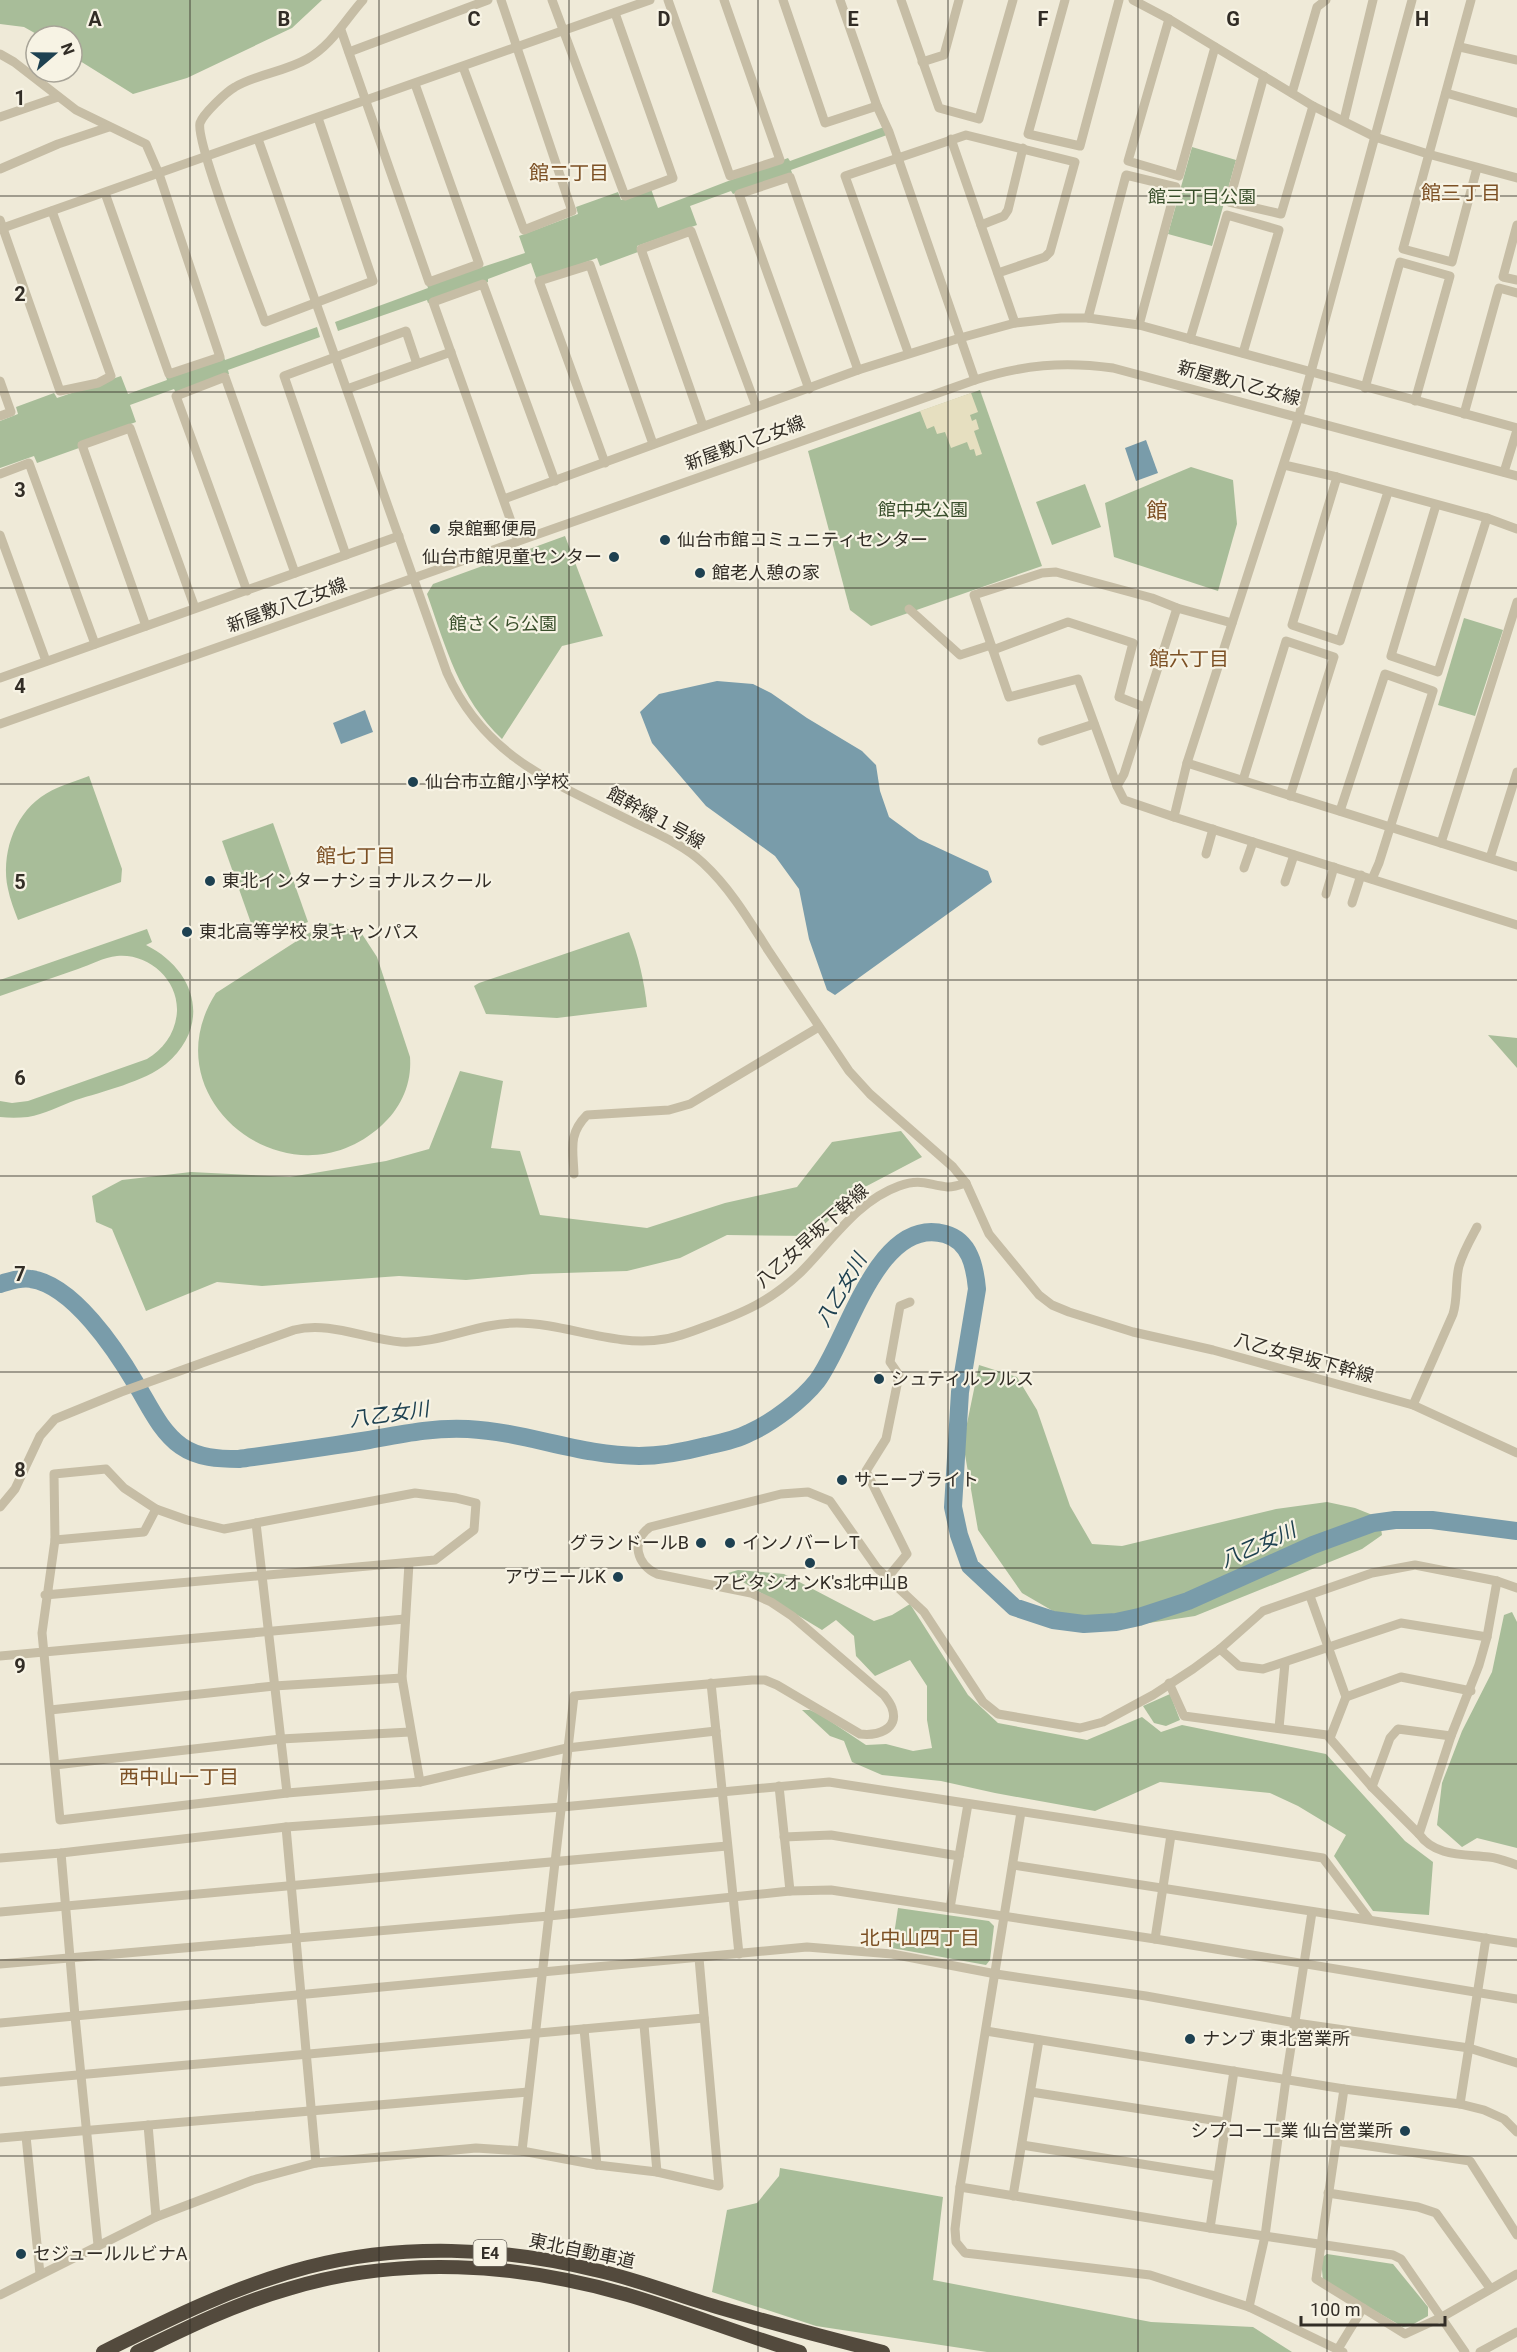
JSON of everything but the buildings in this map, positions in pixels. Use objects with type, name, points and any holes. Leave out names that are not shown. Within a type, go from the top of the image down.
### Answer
[{"type":"highway","name":"東北自動車道","points":[[103,2352],[217,2297],[274,2277],[351,2259],[425,2252],[505,2254],[587,2268],[773,2324],[883,2352]]},
{"type":"highway","name":"東北自動車道","points":[[137,2352],[224,2311],[313,2282],[396,2269],[464,2266],[522,2272],[590,2285],[647,2301],[800,2352]]},
{"type":"street","points":[[318,118],[373,281],[265,322],[206,157],[200,124],[203,117],[233,88],[252,78],[305,60],[316,53],[341,30],[363,0]]},
{"type":"street","points":[[349,52],[488,0]]},
{"type":"street","points":[[463,67],[524,230],[572,211],[501,0]]},
{"type":"street","points":[[552,0],[625,196],[673,178],[615,13]]},
{"type":"street","points":[[52,211],[111,376],[98,383],[60,391],[1,226],[105,193],[650,0]]},
{"type":"street","points":[[668,0],[730,176],[780,160],[724,0]]},
{"type":"street","points":[[783,0],[825,123],[877,106]]},
{"type":"street","points":[[840,0],[975,380]]},
{"type":"street","points":[[901,0],[939,108],[979,119],[1013,0]]},
{"type":"street","points":[[922,62],[944,55],[959,0]]},
{"type":"street","points":[[1065,0],[1028,134],[1080,146],[1119,0]]},
{"type":"street","points":[[1133,0],[1169,19],[1313,106],[1375,137],[1517,178]]},
{"type":"street","points":[[1292,93],[1317,6],[1326,0]]},
{"type":"street","points":[[1344,120],[1373,0]]},
{"type":"street","points":[[1174,816],[1187,763],[1299,416],[1412,0]]},
{"type":"street","points":[[1471,0],[1403,249],[1452,262],[1477,168]]},
{"type":"street","points":[[1169,19],[1128,161],[1179,176],[1215,47]]},
{"type":"street","points":[[341,30],[429,282],[479,264],[415,84]]},
{"type":"street","points":[[1460,47],[1517,60]]},
{"type":"street","points":[[0,54],[14,62],[76,110],[146,144],[159,174],[219,357],[169,374],[105,193]]},
{"type":"street","points":[[1264,76],[1229,202],[1281,214],[1313,106]]},
{"type":"street","points":[[1446,93],[1517,113]]},
{"type":"street","points":[[0,117],[58,97]]},
{"type":"street","points":[[0,169],[58,144],[109,127]]},
{"type":"street","points":[[909,352],[845,176],[966,135],[1075,162],[1050,252],[1045,257],[998,273]]},
{"type":"street","name":"館幹線１号線","points":[[258,139],[318,303],[413,578],[457,696],[472,719],[487,736],[538,774],[669,840],[701,862],[718,878],[739,905],[856,1079],[870,1094],[938,1152],[966,1183]]},
{"type":"street","points":[[951,139],[1015,323]]},
{"type":"street","points":[[981,225],[1004,216],[1008,210],[1023,148]]},
{"type":"street","points":[[1088,318],[1126,175],[1176,187],[1139,325]]},
{"type":"street","points":[[808,389],[739,194],[790,177],[858,370]]},
{"type":"street","points":[[1190,339],[1227,215],[1279,230],[1243,353]]},
{"type":"street","points":[[1517,225],[1503,277],[1517,280]]},
{"type":"street","points":[[704,426],[641,249],[691,231],[756,406]]},
{"type":"street","points":[[1365,388],[1400,262],[1449,276],[1415,401]]},
{"type":"street","points":[[605,463],[539,281],[590,265],[653,444]]},
{"type":"street","points":[[518,541],[433,302],[483,284],[555,481]]},
{"type":"street","points":[[1464,414],[1499,288],[1517,293]]},
{"type":"street","points":[[504,499],[909,352],[1015,323],[1061,318],[1088,318],[1139,325],[1517,429],[1504,472]]},
{"type":"street","points":[[346,555],[284,376],[406,331],[417,364]]},
{"type":"street","points":[[347,389],[451,352]]},
{"type":"street","name":"新屋敷八乙女線","points":[[0,724],[975,380],[1025,366],[1080,363],[1145,375],[1517,476]]},
{"type":"street","points":[[247,591],[176,396],[225,377],[295,573]]},
{"type":"street","points":[[0,381],[11,412],[0,416]]},
{"type":"street","points":[[146,626],[82,445],[130,428],[195,608]]},
{"type":"street","points":[[0,474],[29,463],[95,644]]},
{"type":"street","points":[[1284,465],[1487,518],[1517,529]]},
{"type":"street","points":[[1337,477],[1292,624],[1340,642],[1388,492]]},
{"type":"street","points":[[1436,505],[1391,656],[1438,672],[1487,518]]},
{"type":"street","points":[[0,535],[46,661]]},
{"type":"street","points":[[0,678],[399,536]]},
{"type":"street","points":[[1232,623],[1177,608],[1152,598],[1048,572],[974,595],[1009,697],[1078,679],[1116,786],[1124,800],[1517,925]]},
{"type":"street","points":[[1440,843],[1517,602]]},
{"type":"street","points":[[1116,786],[1124,774],[1177,608]]},
{"type":"street","points":[[909,609],[960,655],[992,648],[1068,622],[1133,643],[1119,697],[1144,706]]},
{"type":"street","points":[[1243,780],[1286,641],[1334,657],[1290,796]]},
{"type":"street","points":[[1340,811],[1385,674],[1433,691],[1372,879]]},
{"type":"street","points":[[1042,741],[1094,724]]},
{"type":"street","points":[[1187,763],[1517,867]]},
{"type":"street","points":[[1490,858],[1517,772]]},
{"type":"street","points":[[1206,854],[1213,830]]},
{"type":"street","points":[[1244,868],[1253,842]]},
{"type":"street","points":[[1285,882],[1294,855]]},
{"type":"street","points":[[1326,894],[1334,867]]},
{"type":"street","points":[[1352,903],[1361,875]]},
{"type":"street","points":[[574,1174],[572,1136],[577,1125],[587,1115],[669,1110],[690,1104],[819,1027]]},
{"type":"street","name":"八乙女早坂下幹線","points":[[0,1507],[10,1497],[33,1447],[47,1427],[66,1414],[121,1392],[307,1326],[341,1330],[382,1340],[407,1342],[423,1341],[497,1324],[517,1323],[628,1341],[647,1342],[675,1337],[730,1318],[769,1299],[802,1270],[842,1227],[882,1195],[900,1186],[927,1181],[950,1187],[966,1183],[989,1234],[1039,1294],[1052,1305],[1133,1332],[1213,1350],[1413,1405],[1517,1453]]},
{"type":"street","points":[[1413,1405],[1453,1314],[1457,1301],[1458,1268],[1477,1227]]},
{"type":"street","points":[[888,1577],[907,1554],[866,1471],[886,1438],[899,1375],[890,1362],[900,1306],[910,1302]]},
{"type":"street","points":[[45,1595],[435,1560],[474,1530],[476,1503],[415,1493],[224,1528],[187,1520],[156,1509],[124,1488],[106,1469],[54,1474],[55,1540],[45,1595],[42,1633],[60,1820],[287,1793],[420,1782],[567,1748],[716,1731]]},
{"type":"street","points":[[522,2151],[574,1696],[765,1680],[777,1684],[860,1734],[872,1736],[883,1733],[891,1726],[892,1708],[884,1695],[792,1616],[771,1602],[751,1593],[657,1574],[648,1570],[638,1555],[639,1540],[643,1532],[650,1527],[781,1494],[808,1492],[830,1501],[877,1568],[924,1612],[983,1702],[998,1714],[1080,1728],[1093,1726],[1153,1695],[1220,1649],[1263,1611],[1372,1573],[1415,1565],[1497,1581],[1517,1588]]},
{"type":"street","points":[[55,1540],[144,1532],[156,1509]]},
{"type":"street","points":[[256,1523],[287,1793]]},
{"type":"street","points":[[409,1563],[402,1678],[420,1782]]},
{"type":"street","points":[[1419,1834],[1451,1736],[1471,1691],[1487,1637],[1497,1581]]},
{"type":"street","points":[[1310,1596],[1346,1696],[1330,1737]]},
{"type":"street","points":[[0,1656],[405,1619]]},
{"type":"street","points":[[1220,1649],[1239,1666],[1263,1669],[1401,1623],[1487,1637]]},
{"type":"street","points":[[1279,1728],[1285,1663]]},
{"type":"street","points":[[1346,1696],[1401,1677],[1471,1691]]},
{"type":"street","points":[[50,1710],[274,1686],[402,1678]]},
{"type":"street","points":[[711,1683],[739,1954]]},
{"type":"street","points":[[1169,1683],[1184,1716],[1327,1735],[1424,1842],[1448,1853],[1492,1857],[1517,1865]]},
{"type":"street","points":[[1372,1787],[1390,1738],[1398,1729],[1451,1736]]},
{"type":"street","points":[[55,1765],[281,1739],[410,1732]]},
{"type":"street","points":[[0,1858],[286,1827],[562,1807],[829,1782],[1323,1858],[1368,1919]]},
{"type":"street","points":[[779,1786],[790,1891]]},
{"type":"street","points":[[950,1908],[968,1804]]},
{"type":"street","points":[[1021,1812],[960,2187],[955,2229],[956,2242],[965,2253],[1150,2275],[1249,2307],[1341,2351],[1363,2308]]},
{"type":"street","points":[[286,1827],[316,2163]]},
{"type":"street","points":[[784,1837],[831,1835],[959,1856]]},
{"type":"street","points":[[1155,1939],[1171,1835]]},
{"type":"street","points":[[0,1912],[727,1846]]},
{"type":"street","points":[[61,1853],[98,2246]]},
{"type":"street","points":[[1013,1865],[1517,1943]]},
{"type":"street","points":[[0,1964],[549,1916],[790,1891],[831,1890],[1155,1939],[1517,1999]]},
{"type":"street","points":[[1249,2307],[1265,2236],[1312,1912]]},
{"type":"street","points":[[1460,2104],[1486,1938]]},
{"type":"street","points":[[0,2023],[807,1947],[842,1948],[892,1954],[996,1974],[1146,1996],[1296,2023],[1469,2048],[1517,2063]]},
{"type":"street","points":[[0,2295],[156,2217],[253,2180],[316,2163],[476,2148],[522,2151],[597,2165],[657,2172],[719,2186],[699,1958]]},
{"type":"street","points":[[0,2082],[704,2018]]},
{"type":"street","points":[[644,2025],[657,2172]]},
{"type":"street","points":[[584,2029],[597,2165]]},
{"type":"street","points":[[986,2031],[1344,2089],[1460,2104],[1484,2110],[1504,2119],[1517,2132]]},
{"type":"street","points":[[1013,2196],[1039,2040]]},
{"type":"street","points":[[1210,2228],[1234,2071]]},
{"type":"street","points":[[1344,2089],[1328,2193],[1323,2245],[1316,2278],[1406,2334],[1442,2317],[1517,2274]]},
{"type":"street","points":[[0,2138],[528,2092]]},
{"type":"street","points":[[1031,2092],[1225,2122]]},
{"type":"street","points":[[148,2125],[156,2217]]},
{"type":"street","points":[[26,2136],[40,2274]]},
{"type":"street","points":[[1336,2141],[1470,2161],[1517,2235]]},
{"type":"street","points":[[1022,2145],[1217,2176]]},
{"type":"street","points":[[960,2187],[1393,2255],[1401,2259],[1465,2352]]},
{"type":"street","points":[[1328,2193],[1418,2207],[1436,2213],[1490,2288]]},
{"type":"street","points":[[1480,2352],[1517,2332]]},
{"type":"green space","points":[[0,0],[322,0],[292,28],[187,78],[133,94],[84,63],[84,24],[24,24],[24,27],[0,24]]},
{"type":"green space","points":[[884,127],[887,135],[791,170],[792,173],[733,194],[731,191],[690,206],[697,225],[637,246],[638,252],[600,266],[597,258],[537,280],[531,263],[488,279],[488,282],[428,303],[427,300],[338,331],[335,322],[428,288],[427,285],[525,253],[519,236],[578,214],[576,207],[618,192],[621,200],[651,189],[658,208],[788,158],[790,161]]},
{"type":"green space","name":"館三丁目公園","points":[[1192,147],[1236,160],[1212,246],[1168,234]]},
{"type":"green space","points":[[317,327],[320,337],[228,370],[229,374],[176,393],[174,389],[130,405],[136,422],[78,443],[79,448],[37,463],[34,456],[0,468],[0,421],[18,414],[16,407],[54,393],[57,398],[121,376],[128,394],[167,380],[166,377],[224,357],[225,360]]},
{"type":"green space","name":"館中央公園","points":[[980,390],[1042,566],[871,626],[850,610],[808,451]]},
{"type":"green space","points":[[1191,467],[1233,480],[1237,524],[1218,591],[1114,557],[1105,503]]},
{"type":"green space","points":[[1085,484],[1101,527],[1052,545],[1036,502]]},
{"type":"green space","name":"館さくら公園","points":[[565,536],[603,636],[562,646],[502,739],[487,723],[464,689],[448,653],[427,594],[433,584]]},
{"type":"green space","points":[[1464,618],[1503,630],[1475,716],[1438,705]]},
{"type":"green space","points":[[89,776],[122,869],[121,882],[18,920],[6,876],[8,851],[16,826],[31,805],[46,793]]},
{"type":"green space","points":[[273,823],[308,922],[257,940],[222,841]]},
{"type":"green space","points":[[330,923],[362,934],[377,957],[410,1057],[410,1067],[404,1095],[381,1126],[345,1148],[307,1155],[270,1148],[238,1130],[214,1104],[200,1070],[200,1033],[216,993],[320,926]]},
{"type":"green space","points":[[147,929],[152,942],[146,945],[177,969],[192,999],[193,1016],[189,1032],[180,1049],[166,1064],[135,1081],[34,1116],[0,1117],[0,1101],[12,1103],[28,1101],[147,1059],[164,1045],[172,1033],[176,1019],[176,999],[167,979],[159,970],[140,959],[129,956],[107,958],[0,996],[0,980]]},
{"type":"green space","points":[[629,932],[641,969],[647,1007],[557,1018],[486,1014],[474,986],[479,983]]},
{"type":"green space","points":[[1488,1035],[1517,1038],[1517,1068]]},
{"type":"green space","points":[[460,1071],[503,1081],[491,1148],[520,1151],[540,1215],[647,1228],[725,1203],[797,1187],[832,1142],[901,1131],[922,1157],[863,1188],[812,1236],[727,1235],[680,1258],[627,1271],[532,1274],[466,1280],[399,1276],[262,1286],[217,1282],[146,1311],[112,1229],[96,1222],[92,1196],[122,1180],[191,1172],[290,1177],[386,1161],[429,1149]]},
{"type":"green space","points":[[979,1365],[1017,1377],[1037,1410],[1070,1506],[1092,1544],[1122,1546],[1276,1509],[1327,1502],[1355,1508],[1375,1516],[1380,1522],[1382,1535],[1362,1549],[1195,1616],[1089,1632],[1022,1593],[978,1530],[963,1443]]},
{"type":"green space","points":[[738,1570],[784,1574],[874,1621],[892,1615],[910,1604],[968,1695],[998,1723],[1087,1740],[1142,1717],[1161,1732],[1182,1725],[1326,1754],[1405,1841],[1433,1862],[1429,1915],[1373,1911],[1334,1856],[1346,1835],[1298,1806],[1270,1793],[1160,1782],[1095,1811],[941,1781],[882,1775],[852,1762],[844,1741],[830,1736],[802,1710],[810,1710],[821,1715],[866,1745],[886,1744],[913,1751],[932,1748],[927,1720],[927,1686],[910,1660],[875,1676],[856,1656],[854,1636],[836,1620],[822,1630],[728,1573]]},
{"type":"green space","points":[[1512,1612],[1517,1622],[1517,1848],[1477,1838],[1462,1847],[1437,1825],[1442,1783],[1462,1731],[1492,1672],[1504,1615]]},
{"type":"green space","points":[[1170,1694],[1180,1720],[1166,1726],[1154,1723],[1143,1706]]},
{"type":"green space","points":[[898,1908],[989,1921],[994,1926],[990,1960],[986,1965],[892,1948]]},
{"type":"green space","points":[[780,2168],[943,2197],[933,2280],[1151,2322],[1253,2327],[1292,2352],[987,2352],[816,2326],[712,2292],[727,2210],[757,2203],[779,2176]]},
{"type":"green space","points":[[1327,2254],[1393,2264],[1428,2307],[1428,2316],[1410,2326],[1403,2327],[1323,2281],[1321,2258]]},
{"type":"shaded area","points":[[971,393],[978,412],[970,415],[972,421],[976,419],[979,429],[974,431],[982,454],[976,456],[974,449],[970,450],[967,442],[951,448],[945,432],[937,434],[934,426],[927,429],[920,411]]},
{"type":"water","points":[[1146,440],[1158,473],[1136,481],[1125,448]]},
{"type":"water","points":[[717,681],[753,684],[862,751],[876,765],[880,791],[889,817],[919,839],[988,871],[992,882],[835,995],[827,990],[809,939],[799,889],[775,856],[706,806],[652,743],[640,712],[659,694]]},
{"type":"water","points":[[365,710],[373,732],[341,744],[333,723]]},
{"type":"waterway","name":"八乙女川","points":[[0,1284],[19,1279],[31,1279],[47,1284],[62,1293],[92,1321],[105,1337],[167,1433],[181,1446],[202,1455],[239,1459],[418,1432],[468,1429],[511,1434],[596,1452],[648,1456],[681,1452],[733,1439],[758,1429],[786,1410],[817,1381],[829,1362],[867,1285],[883,1261],[901,1243],[921,1233],[945,1234],[953,1237],[966,1249],[973,1264],[977,1289],[960,1392],[953,1507],[959,1535],[970,1566],[1014,1607],[1053,1620],[1084,1624],[1116,1622],[1188,1601],[1313,1545],[1373,1523],[1395,1520],[1432,1520],[1517,1531]]},
{"type":"place","name":"泉館郵便局","points":[[435,529]]},
{"type":"place","name":"仙台市館コミュニティセンター","points":[[665,540]]},
{"type":"place","name":"仙台市館児童センター","points":[[614,557]]},
{"type":"place","name":"館老人憩の家","points":[[700,573]]},
{"type":"place","name":"仙台市立館小学校","points":[[413,782]]},
{"type":"place","name":"東北インターナショナルスクール","points":[[210,881]]},
{"type":"place","name":"東北高等学校 泉キャンパス","points":[[187,932]]},
{"type":"place","name":"シュティルフルス","points":[[879,1379]]},
{"type":"place","name":"サニーブライト","points":[[842,1480]]},
{"type":"place","name":"グランドールB","points":[[701,1543]]},
{"type":"place","name":"インノバーレT","points":[[730,1543]]},
{"type":"place","name":"アビタシオンK's北中山B","points":[[810,1563]]},
{"type":"place","name":"アヴニールK","points":[[618,1577]]},
{"type":"place","name":"ナンブ 東北営業所","points":[[1190,2039]]},
{"type":"place","name":"シプコー工業 仙台営業所","points":[[1405,2131]]},
{"type":"place","name":"セジュールルビナA","points":[[21,2254]]},
{"type":"district","name":"館二丁目","points":[[569,173]]},
{"type":"district","name":"館三丁目","points":[[1461,193]]},
{"type":"district","name":"館","points":[[1157,511]]},
{"type":"district","name":"館六丁目","points":[[1189,659]]},
{"type":"district","name":"館七丁目","points":[[356,856]]},
{"type":"district","name":"西中山一丁目","points":[[179,1777]]},
{"type":"district","name":"北中山四丁目","points":[[920,1938]]}]
